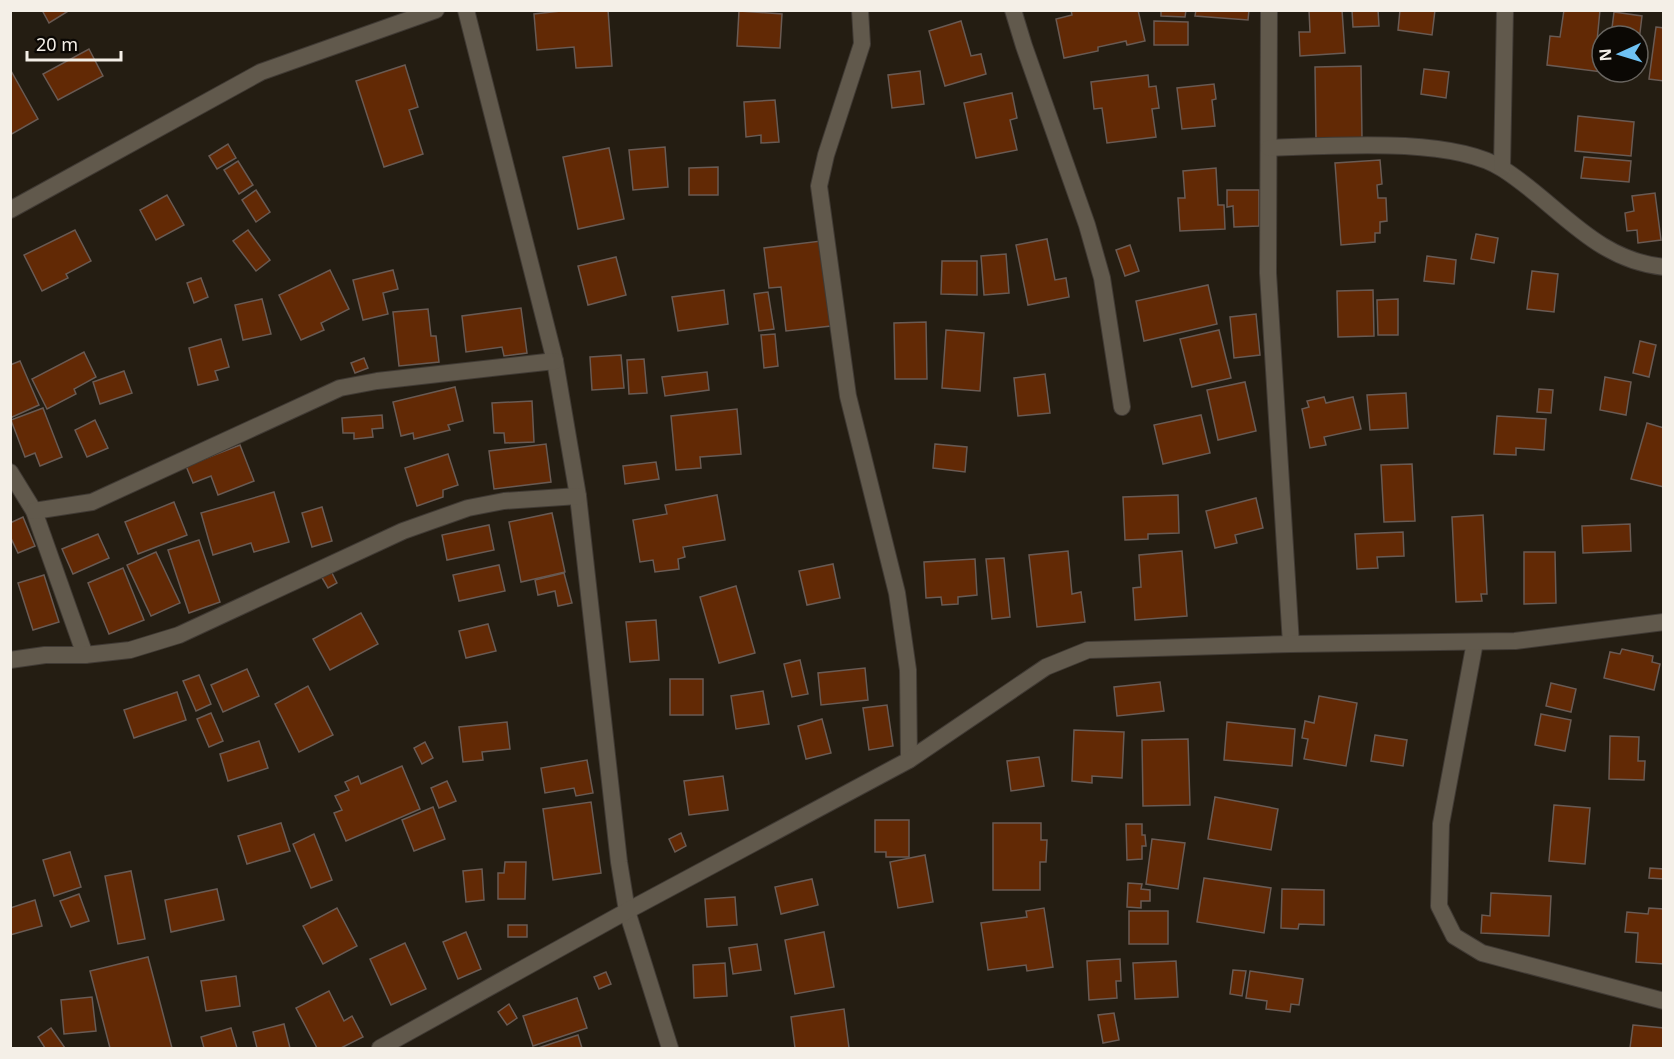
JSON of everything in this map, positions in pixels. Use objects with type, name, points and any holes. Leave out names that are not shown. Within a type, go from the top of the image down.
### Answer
[{"type":"street","points":[[10,210],[261,72],[436,10]]},
{"type":"street","points":[[466,10],[555,361],[578,496],[618,851],[627,911],[646,980],[670,1048]]},
{"type":"street","points":[[860,10],[862,45],[826,155],[819,186],[848,396],[897,593],[908,670],[909,760]]},
{"type":"street","points":[[1013,10],[1087,225],[1102,278],[1122,407]]},
{"type":"street","points":[[1269,10],[1268,273],[1292,644]]},
{"type":"street","points":[[1502,168],[1505,10]]},
{"type":"street","points":[[1269,148],[1407,146],[1467,154],[1502,168],[1605,250],[1648,266],[1664,267]]},
{"type":"street","points":[[34,511],[92,502],[340,388],[377,381],[555,361]]},
{"type":"street","points":[[10,472],[34,511],[85,655]]},
{"type":"street","points":[[10,660],[45,655],[85,655],[130,650],[179,635],[403,531],[468,508],[504,501],[578,496]]},
{"type":"street","points":[[380,1048],[627,911],[909,760],[1046,667],[1088,650],[1515,641],[1664,622]]},
{"type":"street","points":[[1475,642],[1441,824],[1439,906],[1454,936],[1482,953],[1664,1001]]},
{"type":"building","points":[[42,10],[70,10],[49,23]]},
{"type":"building","points":[[570,10],[608,10],[612,66],[576,68],[574,47],[537,50],[534,14]]},
{"type":"building","points":[[1071,10],[1138,10],[1145,41],[1127,45],[1126,41],[1098,47],[1098,51],[1064,58],[1056,19],[1072,15]]},
{"type":"building","points":[[1161,10],[1186,10],[1185,17],[1161,16]]},
{"type":"building","points":[[1196,10],[1249,10],[1248,20],[1195,16]]},
{"type":"building","points":[[1309,10],[1342,10],[1345,53],[1300,56],[1299,32],[1310,32]]},
{"type":"building","points":[[1352,10],[1378,10],[1379,26],[1353,27]]},
{"type":"building","points":[[1400,10],[1435,10],[1432,35],[1398,30]]},
{"type":"building","points":[[1564,10],[1600,10],[1599,24],[1590,24],[1590,70],[1547,65],[1550,36],[1560,37]]},
{"type":"building","points":[[739,11],[782,14],[780,48],[737,46]]},
{"type":"building","points":[[1614,12],[1642,16],[1641,24],[1612,24]]},
{"type":"building","points":[[961,21],[971,56],[981,54],[986,74],[945,86],[929,31]]},
{"type":"building","points":[[1154,21],[1188,22],[1188,45],[1154,45]]},
{"type":"building","points":[[1656,27],[1664,28],[1664,81],[1650,79]]},
{"type":"building","points":[[89,49],[103,76],[58,100],[43,74]]},
{"type":"building","points":[[405,65],[418,107],[409,110],[423,154],[384,167],[356,81]]},
{"type":"building","points":[[1361,66],[1362,139],[1316,140],[1315,67]]},
{"type":"building","points":[[10,69],[38,119],[10,135]]},
{"type":"building","points":[[1424,69],[1449,72],[1446,98],[1421,94]]},
{"type":"building","points":[[920,71],[924,104],[892,108],[888,75]]},
{"type":"building","points":[[1148,75],[1149,87],[1156,86],[1159,108],[1152,109],[1156,137],[1107,143],[1102,108],[1094,109],[1091,82]]},
{"type":"building","points":[[1214,84],[1216,99],[1212,100],[1215,126],[1182,129],[1177,88]]},
{"type":"building","points":[[1012,93],[1017,118],[1010,120],[1017,150],[976,158],[964,103]]},
{"type":"building","points":[[775,100],[779,142],[761,143],[761,135],[746,137],[744,102]]},
{"type":"building","points":[[1578,116],[1634,122],[1631,156],[1575,151]]},
{"type":"building","points":[[228,144],[236,158],[217,169],[209,156]]},
{"type":"building","points":[[665,147],[668,187],[633,190],[629,150]]},
{"type":"building","points":[[609,148],[624,219],[578,229],[563,157]]},
{"type":"building","points":[[1584,157],[1631,161],[1629,182],[1581,178]]},
{"type":"building","points":[[1380,160],[1382,184],[1377,185],[1378,198],[1386,198],[1387,221],[1380,222],[1380,233],[1375,233],[1375,242],[1341,245],[1335,163]]},
{"type":"building","points":[[238,161],[253,185],[239,194],[224,170]]},
{"type":"building","points":[[718,167],[718,195],[689,195],[689,168]]},
{"type":"building","points":[[1216,168],[1218,205],[1224,205],[1225,229],[1180,231],[1178,198],[1185,198],[1183,171]]},
{"type":"building","points":[[256,190],[270,212],[256,222],[242,200]]},
{"type":"building","points":[[1227,190],[1259,190],[1259,226],[1234,227],[1233,206],[1227,207]]},
{"type":"building","points":[[1655,193],[1661,240],[1638,243],[1637,230],[1627,231],[1625,213],[1634,211],[1632,196]]},
{"type":"building","points":[[167,195],[184,225],[156,240],[140,210]]},
{"type":"building","points":[[75,230],[91,261],[66,274],[68,278],[42,291],[24,255]]},
{"type":"building","points":[[248,230],[270,260],[256,271],[233,241]]},
{"type":"building","points":[[1476,234],[1498,238],[1494,263],[1471,259]]},
{"type":"building","points":[[1047,239],[1055,280],[1066,278],[1069,297],[1028,305],[1016,245]]},
{"type":"building","points":[[821,241],[831,326],[786,331],[781,287],[769,288],[764,248]]},
{"type":"building","points":[[1130,245],[1139,271],[1125,276],[1116,250]]},
{"type":"building","points":[[1006,254],[1009,293],[984,295],[981,256]]},
{"type":"building","points":[[1427,256],[1456,260],[1454,284],[1424,281]]},
{"type":"building","points":[[616,257],[626,295],[588,305],[578,266]]},
{"type":"building","points":[[942,261],[977,261],[977,295],[941,294]]},
{"type":"building","points":[[330,270],[349,309],[321,323],[324,330],[301,340],[279,295]]},
{"type":"building","points":[[393,270],[398,289],[383,293],[388,314],[363,320],[353,280]]},
{"type":"building","points":[[1532,271],[1558,274],[1554,312],[1527,309]]},
{"type":"building","points":[[201,278],[208,297],[194,303],[187,283]]},
{"type":"building","points":[[1208,285],[1217,324],[1144,341],[1136,301]]},
{"type":"building","points":[[724,290],[728,324],[678,331],[672,297]]},
{"type":"building","points":[[1373,290],[1374,336],[1338,337],[1337,291]]},
{"type":"building","points":[[768,292],[774,329],[759,331],[754,294]]},
{"type":"building","points":[[262,299],[271,334],[243,340],[235,305]]},
{"type":"building","points":[[1398,299],[1398,335],[1378,335],[1377,300]]},
{"type":"building","points":[[521,308],[527,353],[504,356],[502,347],[466,352],[462,316]]},
{"type":"building","points":[[428,309],[431,336],[436,336],[439,362],[399,366],[393,312]]},
{"type":"building","points":[[1256,314],[1260,355],[1234,358],[1230,317]]},
{"type":"building","points":[[926,322],[927,379],[895,379],[894,323]]},
{"type":"building","points":[[946,330],[984,333],[980,391],[942,388]]},
{"type":"building","points":[[1219,330],[1231,378],[1192,387],[1180,339]]},
{"type":"building","points":[[775,334],[778,366],[764,368],[761,335]]},
{"type":"building","points":[[221,339],[229,367],[215,371],[218,380],[198,385],[189,348]]},
{"type":"building","points":[[1640,341],[1656,345],[1649,377],[1633,373]]},
{"type":"building","points":[[84,352],[96,377],[74,389],[76,394],[47,409],[32,379]]},
{"type":"building","points":[[621,355],[624,388],[592,390],[590,357]]},
{"type":"building","points":[[364,358],[368,368],[355,373],[351,363]]},
{"type":"building","points":[[644,359],[647,393],[629,394],[627,360]]},
{"type":"building","points":[[20,361],[39,405],[10,418],[10,365]]},
{"type":"building","points":[[124,371],[132,393],[100,404],[93,382]]},
{"type":"building","points":[[707,372],[709,390],[665,396],[662,377]]},
{"type":"building","points":[[1045,374],[1050,413],[1018,416],[1014,378]]},
{"type":"building","points":[[1605,377],[1631,382],[1626,415],[1600,410]]},
{"type":"building","points":[[1245,382],[1256,431],[1218,440],[1207,390]]},
{"type":"building","points":[[455,387],[463,421],[448,425],[450,430],[414,439],[413,433],[401,436],[393,402]]},
{"type":"building","points":[[1539,389],[1553,390],[1551,413],[1537,412]]},
{"type":"building","points":[[1406,393],[1408,428],[1370,430],[1367,395]]},
{"type":"building","points":[[1324,397],[1326,403],[1353,397],[1361,429],[1324,437],[1326,445],[1310,448],[1302,409],[1309,407],[1307,401]]},
{"type":"building","points":[[532,401],[534,442],[505,443],[504,433],[494,433],[492,403]]},
{"type":"building","points":[[43,408],[62,457],[40,466],[35,453],[25,457],[11,420]]},
{"type":"building","points":[[737,409],[741,454],[700,457],[701,468],[676,470],[671,416]]},
{"type":"building","points":[[382,415],[383,428],[372,429],[373,437],[354,439],[354,433],[343,433],[342,418]]},
{"type":"building","points":[[1201,415],[1210,453],[1163,464],[1154,425]]},
{"type":"building","points":[[1497,416],[1546,419],[1544,450],[1516,448],[1516,455],[1494,454]]},
{"type":"building","points":[[95,420],[108,448],[87,457],[75,430]]},
{"type":"building","points":[[1647,423],[1664,428],[1664,487],[1631,479]]},
{"type":"building","points":[[546,444],[551,482],[494,489],[489,451]]},
{"type":"building","points":[[935,444],[967,447],[965,472],[933,468]]},
{"type":"building","points":[[240,445],[254,481],[218,495],[211,476],[193,483],[186,466]]},
{"type":"building","points":[[448,454],[458,485],[443,490],[443,497],[417,506],[405,468]]},
{"type":"building","points":[[656,462],[659,479],[625,484],[623,466]]},
{"type":"building","points":[[1412,464],[1415,521],[1384,522],[1381,465]]},
{"type":"building","points":[[274,492],[289,542],[254,552],[251,543],[213,555],[201,513]]},
{"type":"building","points":[[717,495],[725,540],[683,547],[685,557],[678,559],[679,569],[655,572],[653,560],[640,562],[633,520],[667,514],[665,505]]},
{"type":"building","points":[[1178,495],[1179,533],[1148,534],[1148,539],[1125,540],[1123,497]]},
{"type":"building","points":[[1256,498],[1263,528],[1235,535],[1237,543],[1215,548],[1206,511]]},
{"type":"building","points":[[174,502],[187,535],[138,554],[125,522]]},
{"type":"building","points":[[322,507],[332,541],[312,547],[302,513]]},
{"type":"building","points":[[552,513],[565,572],[521,582],[509,522]]},
{"type":"building","points":[[1483,515],[1487,594],[1481,594],[1482,601],[1456,602],[1452,517]]},
{"type":"building","points":[[23,517],[35,546],[18,553],[10,536],[10,523]]},
{"type":"building","points":[[1630,524],[1631,551],[1583,553],[1582,526]]},
{"type":"building","points":[[489,525],[494,550],[447,560],[442,535]]},
{"type":"building","points":[[1403,532],[1404,556],[1377,557],[1378,568],[1357,569],[1355,534]]},
{"type":"building","points":[[98,534],[109,558],[73,574],[62,549]]},
{"type":"building","points":[[199,540],[220,602],[189,613],[168,550]]},
{"type":"building","points":[[1068,551],[1072,594],[1081,592],[1085,622],[1037,627],[1029,555]]},
{"type":"building","points":[[1182,551],[1187,616],[1135,620],[1133,588],[1141,587],[1139,555]]},
{"type":"building","points":[[156,552],[180,603],[151,616],[127,565]]},
{"type":"building","points":[[1524,552],[1555,552],[1556,603],[1524,604]]},
{"type":"building","points":[[1004,558],[1010,617],[992,619],[986,559]]},
{"type":"building","points":[[975,559],[977,595],[958,597],[958,604],[942,605],[941,597],[926,598],[924,562]]},
{"type":"building","points":[[833,564],[840,598],[807,605],[799,571]]},
{"type":"building","points":[[499,565],[505,591],[459,601],[453,575]]},
{"type":"building","points":[[123,568],[144,620],[109,634],[88,583]]},
{"type":"building","points":[[331,571],[337,583],[328,588],[321,576]]},
{"type":"building","points":[[564,573],[572,603],[558,606],[555,591],[538,595],[535,580]]},
{"type":"building","points":[[44,575],[59,622],[33,630],[18,583]]},
{"type":"building","points":[[736,586],[755,653],[719,663],[700,597]]},
{"type":"building","points":[[361,613],[378,644],[330,670],[313,639]]},
{"type":"building","points":[[656,620],[659,660],[630,662],[626,622]]},
{"type":"building","points":[[488,624],[496,651],[466,658],[459,631]]},
{"type":"building","points":[[1622,649],[1653,656],[1652,662],[1660,664],[1654,690],[1604,678],[1610,652],[1620,654]]},
{"type":"building","points":[[800,660],[808,694],[792,697],[784,664]]},
{"type":"building","points":[[865,668],[868,700],[821,705],[818,673]]},
{"type":"building","points":[[247,669],[259,696],[223,712],[211,685]]},
{"type":"building","points":[[199,675],[211,704],[196,711],[183,681]]},
{"type":"building","points":[[670,679],[703,679],[703,715],[670,715]]},
{"type":"building","points":[[1160,682],[1164,711],[1117,716],[1114,687]]},
{"type":"building","points":[[1551,683],[1576,689],[1571,712],[1546,706]]},
{"type":"building","points":[[308,686],[333,735],[299,752],[275,704]]},
{"type":"building","points":[[763,691],[769,724],[736,729],[731,696]]},
{"type":"building","points":[[177,692],[186,720],[134,738],[124,710]]},
{"type":"building","points":[[1319,696],[1357,703],[1346,766],[1304,759],[1308,739],[1302,738],[1305,721],[1314,723]]},
{"type":"building","points":[[887,705],[893,746],[869,750],[863,708]]},
{"type":"building","points":[[211,713],[223,741],[209,747],[197,719]]},
{"type":"building","points":[[1541,714],[1571,720],[1565,751],[1535,745]]},
{"type":"building","points":[[822,719],[831,753],[806,759],[798,726]]},
{"type":"building","points":[[507,722],[510,749],[482,752],[483,760],[463,762],[459,727]]},
{"type":"building","points":[[1227,722],[1295,729],[1292,766],[1224,760]]},
{"type":"building","points":[[1074,730],[1124,732],[1122,778],[1092,776],[1092,783],[1072,781]]},
{"type":"building","points":[[1375,735],[1407,740],[1403,766],[1371,761]]},
{"type":"building","points":[[1610,736],[1639,737],[1638,761],[1645,761],[1644,780],[1609,779]]},
{"type":"building","points":[[1188,739],[1190,805],[1143,806],[1142,740]]},
{"type":"building","points":[[259,741],[268,768],[228,781],[220,754]]},
{"type":"building","points":[[425,742],[433,758],[422,764],[414,748]]},
{"type":"building","points":[[1039,757],[1044,786],[1011,791],[1007,761]]},
{"type":"building","points":[[587,760],[593,793],[576,796],[574,788],[545,793],[541,768]]},
{"type":"building","points":[[402,766],[420,809],[346,841],[334,813],[342,810],[335,796],[349,790],[345,782],[358,776],[361,784]]},
{"type":"building","points":[[723,776],[728,810],[689,815],[684,781]]},
{"type":"building","points":[[447,781],[456,801],[439,808],[431,788]]},
{"type":"building","points":[[1215,797],[1278,809],[1271,850],[1208,839]]},
{"type":"building","points":[[591,802],[601,873],[553,880],[543,809]]},
{"type":"building","points":[[1554,805],[1590,808],[1585,864],[1549,861]]},
{"type":"building","points":[[433,807],[445,839],[414,851],[402,820]]},
{"type":"building","points":[[875,820],[909,820],[909,857],[886,857],[886,852],[875,852]]},
{"type":"building","points":[[281,823],[290,851],[247,864],[238,836]]},
{"type":"building","points":[[993,823],[1041,823],[1041,840],[1047,840],[1046,862],[1040,862],[1040,890],[993,890]]},
{"type":"building","points":[[1126,824],[1142,824],[1142,835],[1145,835],[1146,846],[1142,846],[1142,859],[1127,860]]},
{"type":"building","points":[[681,833],[686,846],[675,852],[669,839]]},
{"type":"building","points":[[314,834],[332,880],[311,888],[293,844]]},
{"type":"building","points":[[1152,839],[1185,843],[1178,889],[1146,884]]},
{"type":"building","points":[[70,852],[81,887],[54,896],[43,860]]},
{"type":"building","points":[[925,855],[933,902],[898,908],[890,862]]},
{"type":"building","points":[[505,862],[526,862],[525,899],[498,899],[498,873],[504,873]]},
{"type":"building","points":[[1650,868],[1664,869],[1664,879],[1649,878]]},
{"type":"building","points":[[482,869],[484,900],[466,902],[463,871]]},
{"type":"building","points":[[131,871],[145,939],[118,944],[105,876]]},
{"type":"building","points":[[1204,878],[1271,888],[1264,933],[1197,922]]},
{"type":"building","points":[[812,879],[818,905],[781,914],[775,887]]},
{"type":"building","points":[[1128,883],[1142,884],[1141,889],[1150,890],[1150,901],[1141,901],[1141,908],[1127,907]]},
{"type":"building","points":[[217,889],[224,920],[171,932],[165,900]]},
{"type":"building","points":[[1282,889],[1324,890],[1324,925],[1299,924],[1298,929],[1281,928]]},
{"type":"building","points":[[1491,893],[1551,896],[1549,936],[1481,933],[1482,915],[1490,916]]},
{"type":"building","points":[[79,894],[89,921],[71,927],[60,901]]},
{"type":"building","points":[[735,897],[737,925],[707,927],[705,899]]},
{"type":"building","points":[[35,900],[42,926],[10,935],[10,908]]},
{"type":"building","points":[[337,908],[357,946],[323,964],[303,926]]},
{"type":"building","points":[[1044,908],[1053,967],[1027,971],[1026,965],[988,970],[981,923],[1027,917],[1026,911]]},
{"type":"building","points":[[1649,908],[1664,909],[1664,964],[1636,962],[1638,933],[1625,932],[1627,912],[1648,914]]},
{"type":"building","points":[[1129,911],[1168,911],[1168,944],[1129,944]]},
{"type":"building","points":[[508,925],[527,925],[527,937],[508,937]]},
{"type":"building","points":[[466,932],[481,969],[458,979],[443,942]]},
{"type":"building","points":[[824,932],[834,987],[795,994],[785,940]]},
{"type":"building","points":[[405,943],[426,989],[391,1005],[370,959]]},
{"type":"building","points":[[757,944],[761,970],[733,974],[729,948]]},
{"type":"building","points":[[148,957],[172,1048],[110,1048],[90,971]]},
{"type":"building","points":[[1120,959],[1121,981],[1116,981],[1117,998],[1089,1000],[1087,961]]},
{"type":"building","points":[[1176,961],[1178,997],[1135,999],[1133,963]]},
{"type":"building","points":[[725,963],[727,996],[694,998],[693,965]]},
{"type":"building","points":[[1233,970],[1246,971],[1242,996],[1230,994]]},
{"type":"building","points":[[1250,971],[1303,979],[1299,1005],[1291,1004],[1290,1012],[1266,1009],[1267,1001],[1246,998]]},
{"type":"building","points":[[606,972],[611,984],[599,989],[594,977]]},
{"type":"building","points":[[236,976],[240,1006],[206,1011],[201,981]]},
{"type":"building","points":[[329,991],[344,1021],[352,1016],[363,1037],[341,1048],[317,1048],[296,1008]]},
{"type":"building","points":[[92,997],[96,1031],[64,1034],[61,1000]]},
{"type":"building","points":[[577,998],[587,1028],[533,1046],[523,1016]]},
{"type":"building","points":[[509,1004],[517,1018],[507,1025],[498,1012]]},
{"type":"building","points":[[844,1009],[849,1048],[795,1048],[791,1017]]},
{"type":"building","points":[[1114,1013],[1119,1040],[1103,1043],[1098,1015]]},
{"type":"building","points":[[284,1024],[290,1048],[257,1048],[253,1032]]},
{"type":"building","points":[[1633,1025],[1664,1028],[1664,1048],[1630,1048]]},
{"type":"building","points":[[51,1028],[65,1048],[45,1048],[38,1037]]},
{"type":"building","points":[[231,1028],[237,1048],[204,1048],[201,1037]]},
{"type":"building","points":[[578,1035],[582,1048],[538,1048]]}]
